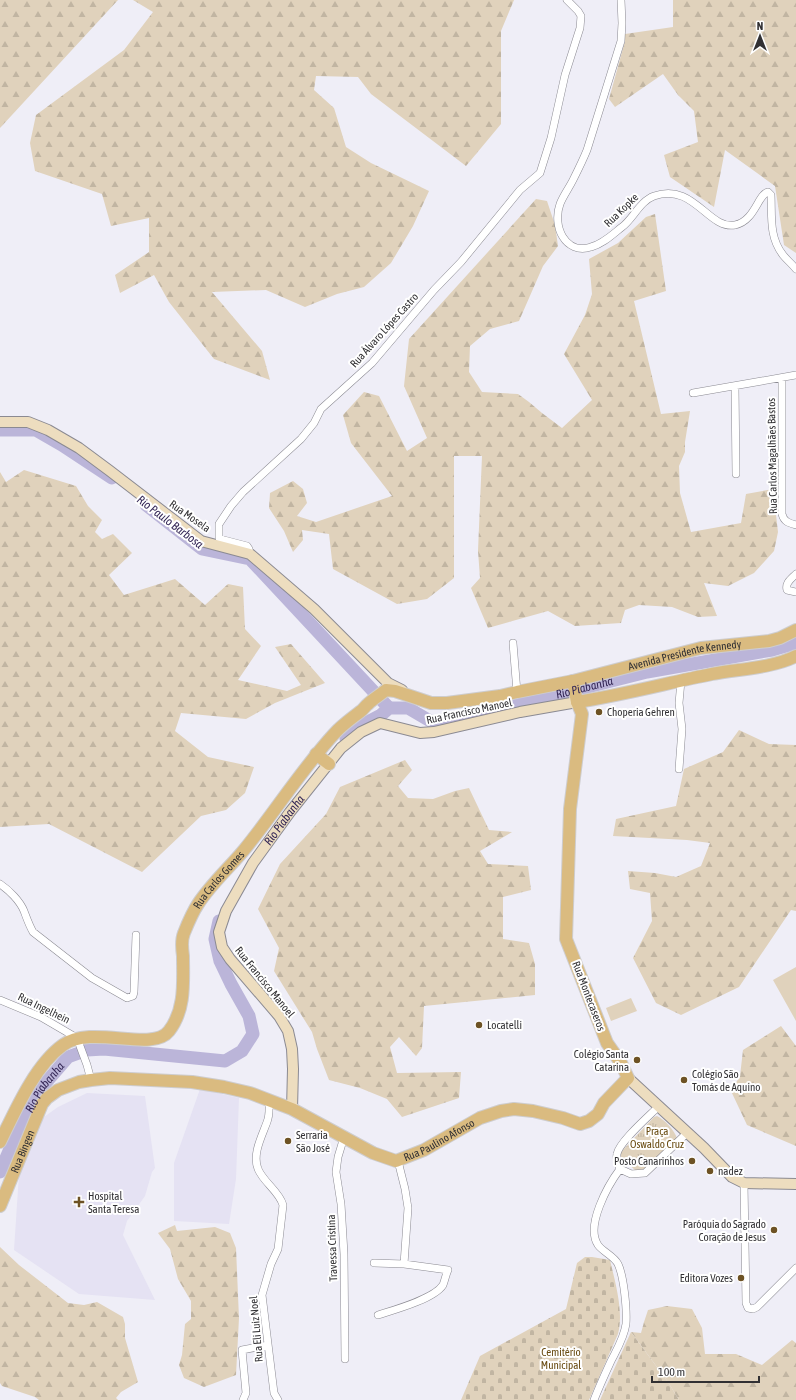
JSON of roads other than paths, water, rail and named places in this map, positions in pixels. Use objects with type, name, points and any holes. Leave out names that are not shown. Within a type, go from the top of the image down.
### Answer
[{"type":"main road","name":"Rua Mosela","points":[[0,422],[28,422],[48,430],[78,448],[110,471],[201,541],[250,554],[314,609],[387,687]]},
{"type":"main road","name":"Avenida Presidente Kennedy","points":[[387,687],[395,691],[431,702],[447,703],[500,696],[573,681],[701,648],[780,638],[796,630]]},
{"type":"main road","points":[[577,702],[615,696],[681,681],[778,663],[796,656]]},
{"type":"main road","name":"Rua Montecaseros","points":[[573,681],[577,702],[582,714],[570,809],[566,939],[604,1036],[628,1078],[732,1177],[744,1183]]},
{"type":"main road","name":"Rua Carlos Gomes","points":[[77,1038],[96,1036],[148,1040],[158,1039],[169,1031],[182,1002],[182,936],[194,911],[203,898],[245,849],[316,754],[348,720],[363,710],[366,705],[387,687]]},
{"type":"main road","name":"Rua Francisco Manoel","points":[[292,1109],[292,1049],[288,1031],[279,1016],[230,959],[222,947],[219,932],[226,910],[253,863],[290,812],[341,748],[361,732],[380,723],[420,732],[434,732],[520,712],[577,702]]},
{"type":"main road","points":[[316,754],[329,764]]},
{"type":"main road","points":[[0,1142],[20,1101],[41,1066],[64,1044],[77,1038]]},
{"type":"main road","name":"Rua Paulino Afonso","points":[[91,1080],[110,1078],[192,1082],[224,1087],[269,1100],[292,1109],[373,1153],[398,1161],[424,1150],[480,1118],[501,1111],[514,1109],[533,1112],[563,1118],[580,1124],[589,1121],[598,1114],[604,1103],[628,1078]]},
{"type":"main road","name":"Rua Bingen","points":[[0,1206],[42,1104],[58,1090],[79,1082],[91,1080]]},
{"type":"main road","points":[[744,1183],[796,1184]]},
{"type":"street","name":"Rua Álvaro Lópes Castro","points":[[250,554],[247,546],[219,538],[219,524],[224,516],[252,483],[305,434],[314,423],[321,409],[372,364],[520,190],[540,174],[551,138],[564,75],[580,28],[581,16],[567,0]]},
{"type":"street","name":"Rua Kopke","points":[[621,0],[621,41],[587,150],[580,167],[560,205],[558,224],[562,236],[567,243],[576,247],[592,247],[607,239],[626,224],[645,201],[652,196],[660,194],[686,196],[720,222],[728,225],[735,225],[743,222],[752,214],[763,195],[767,192],[771,195],[771,227],[775,241],[783,255],[796,269]]},
{"type":"street","points":[[694,393],[796,375]]},
{"type":"street","name":"Rua Carlos Magalhães Bastos","points":[[782,378],[782,514],[783,519],[786,522],[796,525]]},
{"type":"street","points":[[734,386],[736,474]]},
{"type":"street","points":[[796,574],[786,587],[787,590],[796,592]]},
{"type":"street","points":[[513,643],[517,692]]},
{"type":"street","points":[[679,769],[682,729],[679,702],[681,681]]},
{"type":"street","points":[[0,884],[5,887],[23,910],[27,922],[33,932],[92,978],[127,998],[133,996],[134,992],[136,935]]},
{"type":"street","name":"Rua Ingelhein","points":[[0,1000],[41,1018],[77,1038]]},
{"type":"street","points":[[77,1038],[91,1080]]},
{"type":"street","name":"Rua Eli Luiz Noel","points":[[269,1100],[268,1120],[262,1134],[256,1162],[262,1176],[282,1200],[283,1211],[278,1249],[271,1264],[262,1295],[274,1393],[278,1400]]},
{"type":"street","points":[[658,1107],[622,1144],[617,1152],[617,1160],[620,1169],[631,1174],[644,1173],[687,1134]]},
{"type":"street","name":"Travessa Cristina","points":[[344,1137],[338,1157],[336,1172],[341,1204],[344,1254],[345,1359]]},
{"type":"street","points":[[398,1161],[408,1208],[404,1264]]},
{"type":"street","points":[[594,1400],[623,1339],[626,1324],[623,1278],[617,1262],[597,1244],[594,1230],[596,1217],[602,1198],[620,1169]]},
{"type":"street","points":[[744,1183],[746,1303],[748,1308],[753,1309],[757,1307],[796,1268]]},
{"type":"street","points":[[374,1263],[404,1264],[448,1270],[442,1285],[424,1298],[378,1315]]},
{"type":"street","points":[[243,1400],[246,1393],[242,1350],[268,1345]]},
{"type":"waterway","name":"Rio Paulo Barbosa","points":[[0,430],[36,430],[62,445],[112,478]]},
{"type":"waterway","name":"Rio Paulo Barbosa","points":[[146,505],[202,549],[250,559],[389,708]]},
{"type":"waterway","name":"Rio Piabanha","points":[[346,739],[362,725],[381,715],[389,708],[408,708],[437,725],[647,672],[772,650],[796,643]]},
{"type":"waterway","name":"Rio Piabanha","points":[[0,1172],[16,1135],[42,1087],[68,1057],[87,1050],[104,1049],[225,1061],[242,1051],[253,1034],[249,1016],[220,961],[215,939],[219,921]]},
{"type":"place","name":"Choperia Gehren","points":[[599,712]]},
{"type":"place","name":"Locatelli","points":[[479,1025]]},
{"type":"place","name":"Colégio Santa Catarina","points":[[637,1060]]},
{"type":"place","name":"Colégio São Tomás de Aquino","points":[[684,1080]]},
{"type":"place","name":"Serraria São José","points":[[288,1141]]},
{"type":"place","name":"Posto Canarinhos","points":[[692,1161]]},
{"type":"place","name":"nadez","points":[[710,1171]]},
{"type":"place","name":"Hospital Santa Teresa","points":[[79,1202]]},
{"type":"place","name":"Paróquia do Sagrado Coração de Jesus","points":[[774,1230]]},
{"type":"place","name":"Editora Vozes","points":[[741,1278]]},
{"type":"park label","name":"Praça Oswaldo Cruz","points":[[657,1137]]},
{"type":"park label","name":"Cemitério Municipal","points":[[561,1358]]}]
